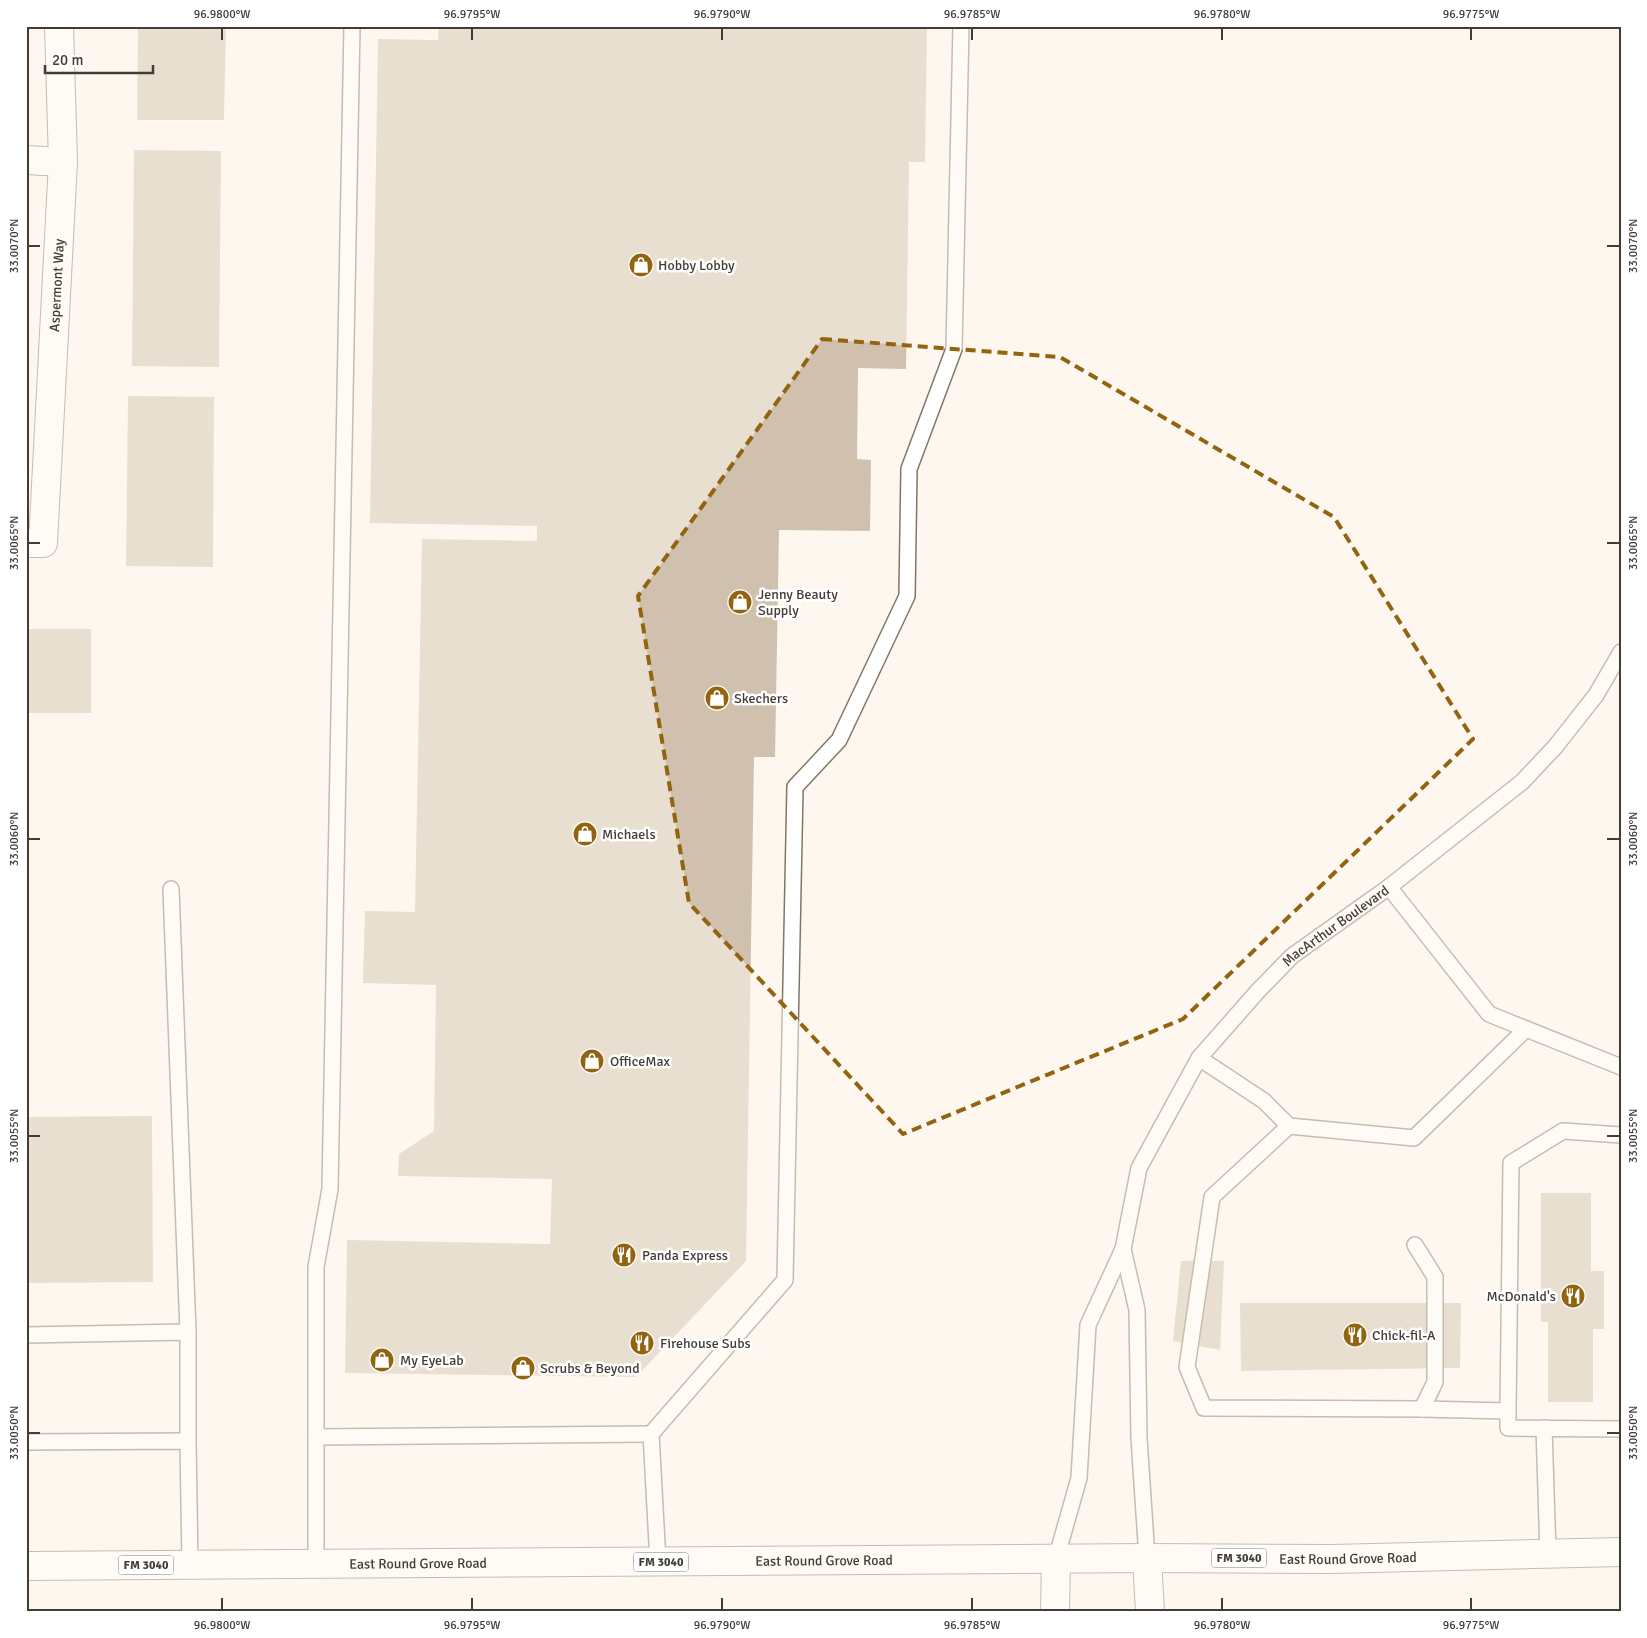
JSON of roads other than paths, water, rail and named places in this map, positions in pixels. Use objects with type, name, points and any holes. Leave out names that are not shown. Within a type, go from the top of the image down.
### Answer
[{"type":"main road","name":"Aspermont Way","points":[[35,543],[63,162],[59,26]]},
{"type":"main road","points":[[26,160],[63,162]]},
{"type":"main road","name":"East Round Grove Road","points":[[26,1566],[1147,1558],[1332,1559],[1621,1552]]},
{"type":"main road","points":[[1147,1558],[1150,1612]]},
{"type":"main road","points":[[1054,1612],[1056,1560]]},
{"type":"lane","points":[[316,1564],[316,1267],[330,1189],[352,26]]},
{"type":"lane","points":[[658,1562],[651,1434],[785,1280],[795,787],[839,740],[907,596],[909,469],[954,349],[961,26]]},
{"type":"lane","name":"MacArthur Boulevard","points":[[1123,1249],[1139,1168],[1198,1058],[1292,956],[1390,887],[1522,782],[1555,747],[1596,695],[1621,652]]},
{"type":"lane","points":[[1390,887],[1489,1014],[1621,1067]]},
{"type":"lane","points":[[171,889],[188,1332],[190,1565]]},
{"type":"lane","points":[[1198,1058],[1264,1101],[1289,1126],[1414,1138],[1526,1029]]},
{"type":"lane","points":[[1289,1126],[1212,1197],[1187,1367],[1204,1408],[1508,1411]]},
{"type":"lane","points":[[1621,1135],[1563,1131],[1512,1163],[1508,1411],[1508,1428],[1621,1429]]},
{"type":"lane","points":[[1416,1245],[1435,1277],[1435,1382],[1422,1409]]},
{"type":"lane","points":[[1123,1249],[1137,1310],[1139,1438],[1147,1558]]},
{"type":"lane","points":[[1056,1560],[1079,1478],[1088,1325],[1123,1249]]},
{"type":"lane","points":[[26,1335],[188,1332]]},
{"type":"lane","points":[[1544,1428],[1548,1554]]},
{"type":"lane","points":[[316,1437],[651,1434]]},
{"type":"lane","points":[[26,1442],[188,1441]]},
{"type":"place","name":"Hobby Lobby","points":[[641,265]]},
{"type":"place","name":"Jenny Beauty Supply","points":[[740,602]]},
{"type":"place","name":"Skechers","points":[[717,698]]},
{"type":"place","name":"Michaels","points":[[585,834]]},
{"type":"place","name":"OfficeMax","points":[[592,1061]]},
{"type":"place","name":"Panda Express","points":[[624,1255]]},
{"type":"place","name":"McDonald's","points":[[1573,1296]]},
{"type":"place","name":"Chick-fil-A","points":[[1355,1335]]},
{"type":"place","name":"Firehouse Subs","points":[[642,1343]]},
{"type":"place","name":"My EyeLab","points":[[382,1360]]},
{"type":"place","name":"Scrubs & Beyond","points":[[523,1368]]}]
